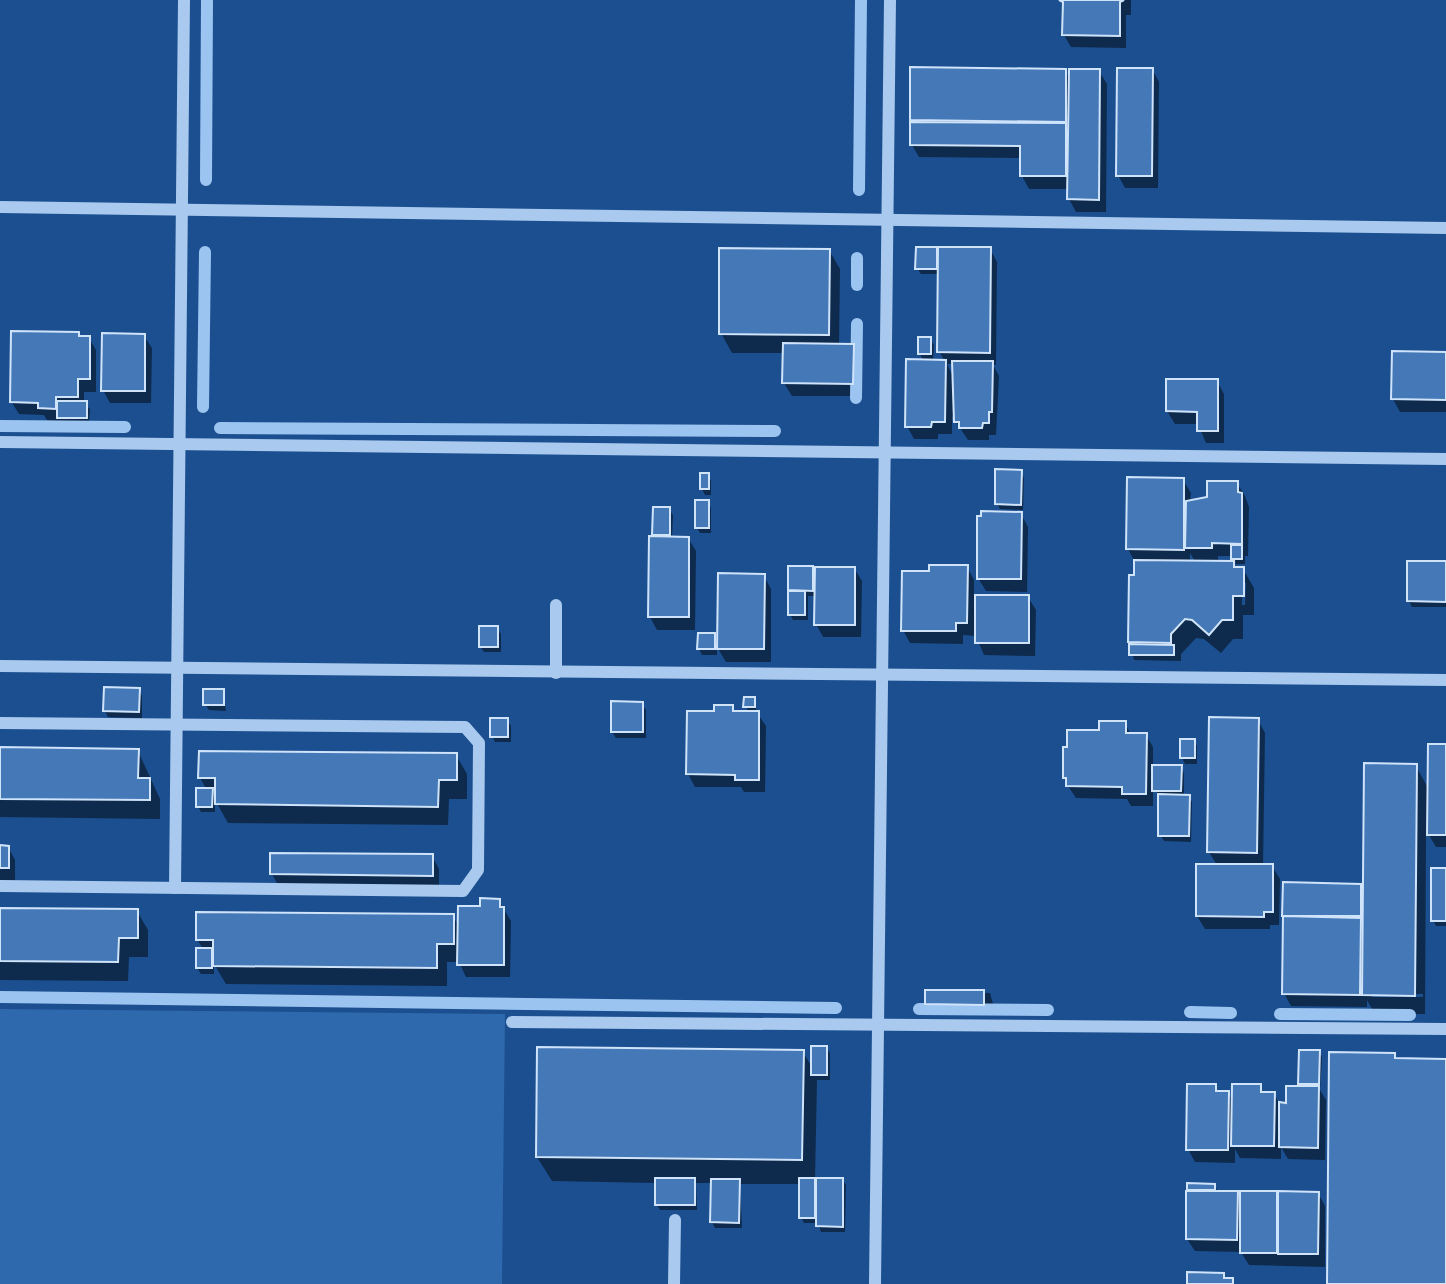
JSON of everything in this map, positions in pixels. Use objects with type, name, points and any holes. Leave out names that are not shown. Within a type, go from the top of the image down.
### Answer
[{"type":"street","points":[[175,888],[184,0]]},
{"type":"street","points":[[876,1284],[890,0]]},
{"type":"street","points":[[0,207],[1446,228]]},
{"type":"street","points":[[0,442],[884,455],[1446,459]]},
{"type":"street","points":[[556,605],[556,673]]},
{"type":"street","points":[[0,666],[882,677],[1446,680]]},
{"type":"street","points":[[0,723],[465,727],[479,743],[478,870],[463,891],[0,886]]},
{"type":"street","points":[[512,1022],[1446,1029]]},
{"type":"street","points":[[674,1284],[675,1220]]},
{"type":"shaded area","points":[[0,1009],[505,1014],[502,1284],[0,1284]]},
{"type":"building","points":[[1059,0],[1124,0],[1120,2],[1120,36],[1062,35],[1063,2]]},
{"type":"building","points":[[910,67],[1066,69],[1066,122],[910,120]]},
{"type":"building","points":[[1117,68],[1153,68],[1152,176],[1116,176]]},
{"type":"building","points":[[1069,69],[1100,69],[1099,200],[1067,199]]},
{"type":"building","points":[[910,122],[1066,123],[1066,176],[1020,176],[1020,146],[910,145]]},
{"type":"building","points":[[916,247],[937,247],[937,269],[915,269]]},
{"type":"building","points":[[938,247],[991,247],[990,353],[937,352]]},
{"type":"building","points":[[719,248],[830,249],[829,335],[719,334]]},
{"type":"building","points":[[11,331],[79,332],[79,336],[90,336],[90,379],[78,379],[78,397],[56,397],[56,409],[38,408],[38,403],[10,402]]},
{"type":"building","points":[[102,333],[145,334],[145,391],[101,391]]},
{"type":"building","points":[[918,337],[931,337],[931,354],[918,354]]},
{"type":"building","points":[[783,343],[854,344],[853,384],[782,383]]},
{"type":"building","points":[[1392,351],[1446,352],[1446,400],[1391,399]]},
{"type":"building","points":[[906,359],[946,360],[945,422],[932,422],[931,427],[905,427]]},
{"type":"building","points":[[952,361],[993,361],[992,412],[989,412],[989,423],[983,423],[982,428],[959,428],[959,422],[954,422]]},
{"type":"building","points":[[1166,379],[1218,379],[1218,431],[1197,431],[1197,412],[1166,411]]},
{"type":"building","points":[[57,401],[87,401],[87,418],[57,418]]},
{"type":"building","points":[[995,469],[1022,470],[1021,505],[995,504]]},
{"type":"building","points":[[700,473],[709,473],[709,489],[700,489]]},
{"type":"building","points":[[1127,477],[1184,478],[1184,550],[1126,549]]},
{"type":"building","points":[[1207,481],[1238,481],[1238,492],[1242,493],[1242,544],[1212,543],[1212,548],[1185,548],[1186,501],[1207,497]]},
{"type":"building","points":[[695,500],[709,500],[709,528],[695,528]]},
{"type":"building","points":[[653,507],[670,507],[670,535],[652,535]]},
{"type":"building","points":[[981,511],[1022,512],[1021,579],[977,579],[977,516],[981,516]]},
{"type":"building","points":[[649,536],[689,537],[689,617],[648,617]]},
{"type":"building","points":[[1231,545],[1242,545],[1242,559],[1231,559]]},
{"type":"building","points":[[1134,560],[1234,561],[1234,567],[1244,567],[1244,596],[1233,596],[1233,620],[1222,620],[1209,635],[1192,620],[1185,619],[1171,634],[1171,643],[1128,642],[1129,575],[1134,575]]},
{"type":"building","points":[[1407,561],[1446,561],[1446,602],[1407,601]]},
{"type":"building","points":[[929,565],[968,565],[967,623],[956,623],[956,631],[901,631],[902,571],[929,571]]},
{"type":"building","points":[[788,566],[813,566],[813,591],[788,590]]},
{"type":"building","points":[[815,567],[855,567],[855,625],[814,625]]},
{"type":"building","points":[[718,573],[765,574],[764,649],[717,649]]},
{"type":"building","points":[[788,591],[805,591],[805,615],[788,615]]},
{"type":"building","points":[[975,595],[1029,595],[1029,643],[975,643]]},
{"type":"building","points":[[479,626],[498,626],[498,647],[479,647]]},
{"type":"building","points":[[698,633],[715,633],[715,649],[697,649]]},
{"type":"building","points":[[1129,644],[1174,645],[1174,655],[1129,655]]},
{"type":"building","points":[[104,687],[140,688],[139,712],[103,711]]},
{"type":"building","points":[[203,689],[224,689],[224,705],[203,705]]},
{"type":"building","points":[[744,697],[755,697],[755,707],[743,707]]},
{"type":"building","points":[[611,701],[643,702],[643,732],[611,732]]},
{"type":"building","points":[[714,705],[733,705],[733,711],[759,711],[759,780],[735,780],[735,775],[686,774],[687,711],[714,711]]},
{"type":"building","points":[[1209,717],[1259,718],[1257,853],[1207,852]]},
{"type":"building","points":[[490,718],[508,718],[508,737],[490,737]]},
{"type":"building","points":[[1099,721],[1126,721],[1126,733],[1147,733],[1146,794],[1122,794],[1122,787],[1066,786],[1066,778],[1063,778],[1063,747],[1067,747],[1067,730],[1099,730]]},
{"type":"building","points":[[1180,739],[1195,739],[1195,758],[1180,758]]},
{"type":"building","points":[[1428,744],[1446,744],[1446,835],[1427,835]]},
{"type":"building","points":[[0,747],[139,749],[138,778],[150,778],[150,800],[0,799]]},
{"type":"building","points":[[199,751],[457,753],[457,780],[439,780],[438,807],[215,804],[215,778],[198,778]]},
{"type":"building","points":[[1364,763],[1417,764],[1415,996],[1362,995]]},
{"type":"building","points":[[1152,765],[1182,765],[1181,791],[1152,791]]},
{"type":"building","points":[[196,788],[213,788],[212,807],[196,807]]},
{"type":"building","points":[[1158,794],[1190,795],[1189,836],[1158,836]]},
{"type":"building","points":[[0,845],[9,846],[9,868],[0,868]]},
{"type":"building","points":[[270,853],[433,854],[433,876],[270,874]]},
{"type":"building","points":[[1196,864],[1273,864],[1273,912],[1264,912],[1264,917],[1196,916]]},
{"type":"building","points":[[1431,868],[1446,868],[1446,921],[1431,921]]},
{"type":"building","points":[[1283,882],[1361,884],[1361,916],[1282,916]]},
{"type":"building","points":[[480,898],[500,899],[500,907],[504,907],[504,965],[457,965],[458,906],[480,906]]},
{"type":"building","points":[[0,908],[138,909],[138,938],[119,938],[118,962],[0,961]]},
{"type":"building","points":[[196,912],[454,914],[454,944],[437,944],[437,968],[213,966],[213,940],[196,940]]},
{"type":"building","points":[[1283,916],[1361,918],[1360,995],[1282,994]]},
{"type":"building","points":[[196,948],[212,948],[212,968],[196,968]]},
{"type":"building","points":[[925,990],[984,990],[984,1005],[925,1004]]},
{"type":"building","points":[[811,1046],[827,1046],[827,1075],[811,1075]]},
{"type":"building","points":[[537,1047],[804,1050],[802,1160],[536,1157]]},
{"type":"building","points":[[1299,1050],[1320,1050],[1319,1084],[1298,1084]]},
{"type":"building","points":[[1329,1052],[1395,1053],[1395,1058],[1446,1059],[1446,1284],[1327,1284]]},
{"type":"building","points":[[1187,1084],[1216,1084],[1216,1091],[1229,1091],[1228,1150],[1186,1150]]},
{"type":"building","points":[[1232,1084],[1261,1084],[1261,1092],[1275,1092],[1274,1146],[1231,1146]]},
{"type":"building","points":[[1286,1086],[1319,1086],[1318,1148],[1279,1147],[1279,1102],[1286,1103]]},
{"type":"building","points":[[655,1178],[695,1178],[695,1205],[655,1205]]},
{"type":"building","points":[[799,1178],[815,1178],[815,1218],[799,1218]]},
{"type":"building","points":[[816,1178],[843,1178],[843,1227],[816,1226]]},
{"type":"building","points":[[711,1179],[740,1179],[739,1223],[710,1222]]},
{"type":"building","points":[[1187,1183],[1215,1184],[1215,1190],[1187,1190]]},
{"type":"building","points":[[1186,1191],[1238,1191],[1237,1240],[1186,1239]]},
{"type":"building","points":[[1240,1191],[1277,1191],[1277,1253],[1240,1253]]},
{"type":"building","points":[[1278,1191],[1319,1192],[1318,1254],[1278,1254]]},
{"type":"building","points":[[1187,1272],[1224,1273],[1224,1278],[1233,1278],[1233,1284],[1187,1284]]},
{"type":"waterway","points":[[206,180],[207,0]]},
{"type":"waterway","points":[[859,190],[861,0]]},
{"type":"waterway","points":[[203,407],[205,252]]},
{"type":"waterway","points":[[857,258],[857,285]]},
{"type":"waterway","points":[[856,398],[857,324]]},
{"type":"waterway","points":[[0,426],[125,427]]},
{"type":"waterway","points":[[220,428],[775,431]]},
{"type":"waterway","points":[[0,997],[836,1008]]},
{"type":"waterway","points":[[919,1009],[1048,1010]]},
{"type":"waterway","points":[[1190,1012],[1231,1013]]},
{"type":"waterway","points":[[1280,1014],[1410,1015]]}]
